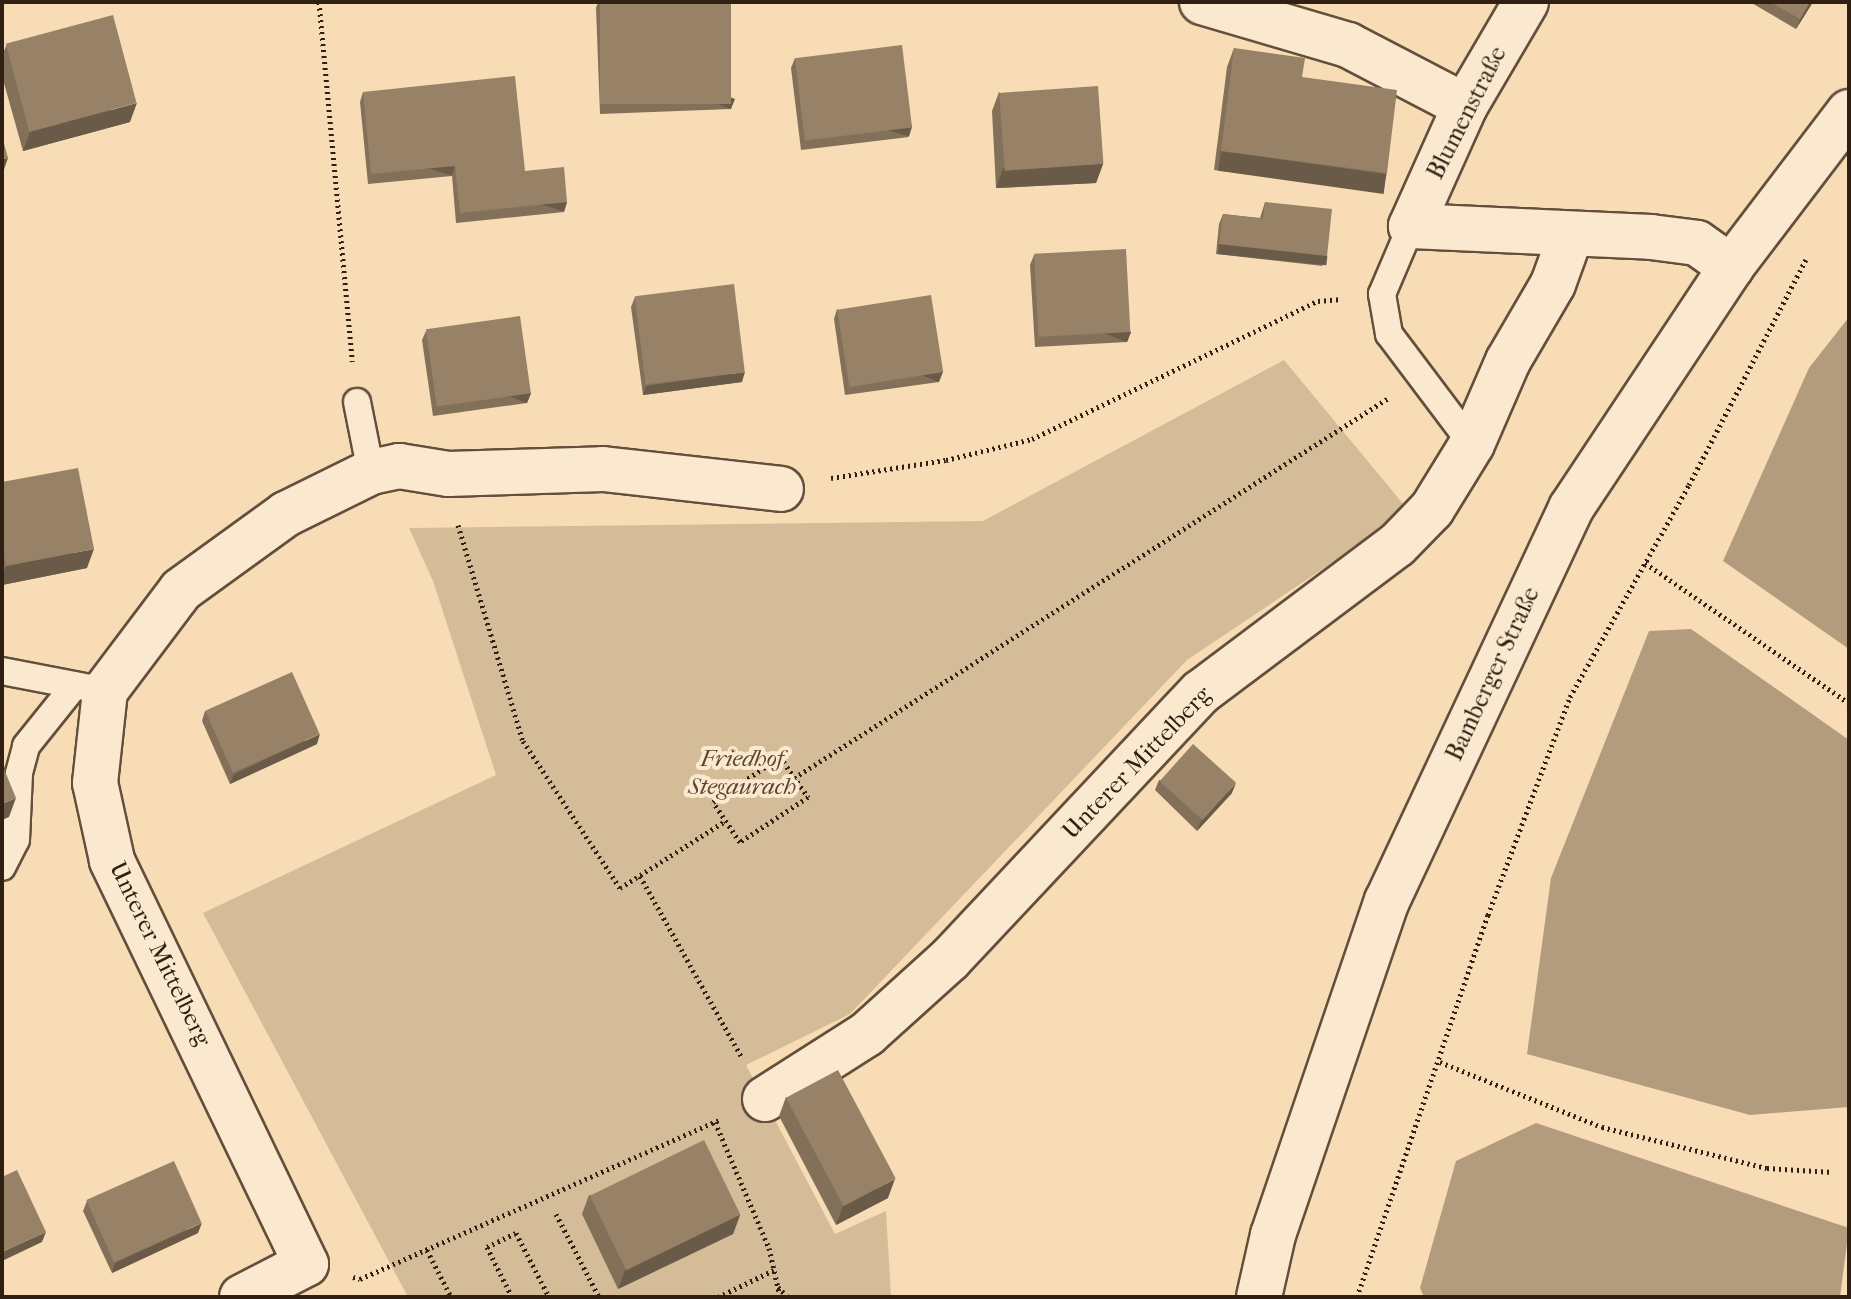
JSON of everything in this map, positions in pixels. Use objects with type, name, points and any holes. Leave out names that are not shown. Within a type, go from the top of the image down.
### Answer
[{"type":"street","points":[[1202,2],[1348,45],[1465,106]]},
{"type":"street","name":"Blumenstraße","points":[[1411,226],[1465,106],[1526,2]]},
{"type":"street","name":"Bamberger Straße","points":[[1259,1297],[1273,1235],[1387,901],[1571,508],[1731,267],[1849,112]]},
{"type":"street","points":[[1411,226],[1697,243],[1731,267]]},
{"type":"street","name":"Unterer Mittelberg","points":[[765,1099],[867,1034],[950,959],[1201,692],[1397,545],[1432,509],[1472,444],[1508,361],[1553,284],[1570,237]]},
{"type":"street","points":[[90,688],[181,590],[286,514],[371,472],[399,466],[448,474],[603,469],[781,489]]},
{"type":"street","name":"Unterer Mittelberg","points":[[90,688],[95,783],[112,860],[306,1264]]},
{"type":"street","points":[[242,1297],[306,1264]]},
{"type":"lane","points":[[1411,226],[1382,294],[1389,334],[1472,444]]},
{"type":"lane","points":[[357,402],[371,472]]},
{"type":"lane","points":[[2,671],[90,688]]},
{"type":"lane","points":[[2,867],[16,840],[18,785],[26,746],[90,688]]},
{"type":"path","points":[[319,2],[357,402]]},
{"type":"path","points":[[1357,1297],[1488,915],[1570,697],[1645,563],[1811,249]]},
{"type":"path","points":[[781,489],[946,460],[1032,439],[1318,301],[1382,294]]},
{"type":"path","points":[[794,778],[1421,377]]},
{"type":"path","points":[[448,474],[459,528],[523,741],[620,888],[725,821]]},
{"type":"path","points":[[1645,563],[1849,703]]},
{"type":"path","points":[[780,757],[808,797],[740,842],[725,821],[713,802],[780,757]]},
{"type":"path","points":[[640,876],[765,1099]]},
{"type":"path","points":[[1440,1062],[1602,1127],[1767,1168],[1833,1172]]},
{"type":"path","points":[[715,1122],[774,1270],[780,1297]]},
{"type":"path","points":[[306,1264],[360,1279],[704,1126]]},
{"type":"path","points":[[556,1214],[599,1297]]},
{"type":"path","points":[[512,1297],[487,1247],[516,1233],[549,1297]]},
{"type":"path","points":[[427,1250],[451,1297]]},
{"type":"path","points":[[718,1297],[774,1270]]},
{"type":"path","points":[[777,1286],[788,1297]]},
{"type":"green space","name":"Friedhof Stegaurach","points":[[1284,360],[1409,511],[1187,660],[850,1014],[746,1065],[835,1234],[886,1211],[891,1297],[408,1297],[203,913],[496,775],[433,581],[409,528],[983,521]]},
{"type":"shaded area","points":[[1849,317],[1849,649],[1723,561],[1809,368]]},
{"type":"shaded area","points":[[1691,629],[1849,740],[1849,1107],[1750,1115],[1527,1054],[1551,878],[1649,631]]},
{"type":"shaded area","points":[[1536,1123],[1849,1228],[1840,1297],[1424,1297],[1420,1288],[1456,1161]]},
{"type":"building","points":[[600,2],[731,2],[731,104],[600,104]]},
{"type":"building","points":[[1770,2],[1810,2],[1800,19]]},
{"type":"building","points":[[113,15],[137,103],[29,132],[6,44]]},
{"type":"building","points":[[902,45],[912,127],[805,141],[795,58]]},
{"type":"building","points":[[1234,48],[1305,58],[1302,77],[1397,90],[1387,173],[1221,151]]},
{"type":"building","points":[[515,76],[525,171],[564,167],[567,202],[460,213],[455,166],[371,174],[363,92]]},
{"type":"building","points":[[1098,86],[1103,164],[1005,171],[999,93]]},
{"type":"building","points":[[2,136],[8,158],[2,159]]},
{"type":"building","points":[[1265,202],[1332,209],[1327,256],[1219,244],[1223,214],[1263,219]]},
{"type":"building","points":[[1126,249],[1130,332],[1038,337],[1034,254]]},
{"type":"building","points":[[734,284],[745,372],[646,385],[635,296]]},
{"type":"building","points":[[931,295],[943,372],[849,387],[837,310]]},
{"type":"building","points":[[520,316],[531,393],[437,406],[426,329]]},
{"type":"building","points":[[78,468],[94,549],[6,566],[2,545],[2,482]]},
{"type":"building","points":[[292,672],[320,734],[233,773],[205,711]]},
{"type":"building","points":[[1193,744],[1236,783],[1203,820],[1160,781]]},
{"type":"building","points":[[2,764],[16,798],[2,804]]},
{"type":"building","points":[[838,1070],[896,1179],[844,1206],[786,1098]]},
{"type":"building","points":[[704,1140],[740,1215],[626,1270],[590,1196]]},
{"type":"building","points":[[174,1161],[202,1223],[114,1262],[86,1200]]},
{"type":"building","points":[[17,1170],[46,1232],[2,1252],[2,1177]]}]
